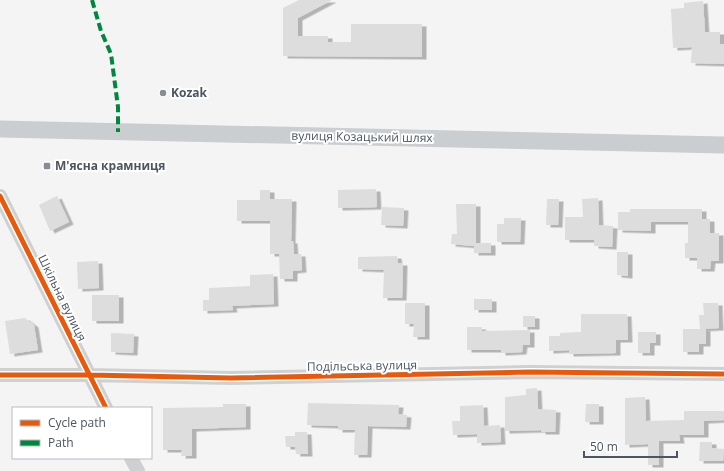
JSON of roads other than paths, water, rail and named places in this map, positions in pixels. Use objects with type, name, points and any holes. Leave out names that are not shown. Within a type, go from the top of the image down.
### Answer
[{"type":"main road","name":"вулиця Козацький шлях","points":[[0,129],[724,145]]},
{"type":"street","name":"Шкільна вулиця","points":[[0,196],[106,407]]},
{"type":"street","name":"Подільська вулиця","points":[[0,375],[89,374],[231,378],[529,372],[724,374]]},
{"type":"street","points":[[132,459],[138,471]]},
{"type":"place","name":"Kozak","points":[[163,93]]},
{"type":"place","name":"М'ясна крамниця","points":[[47,166]]}]
